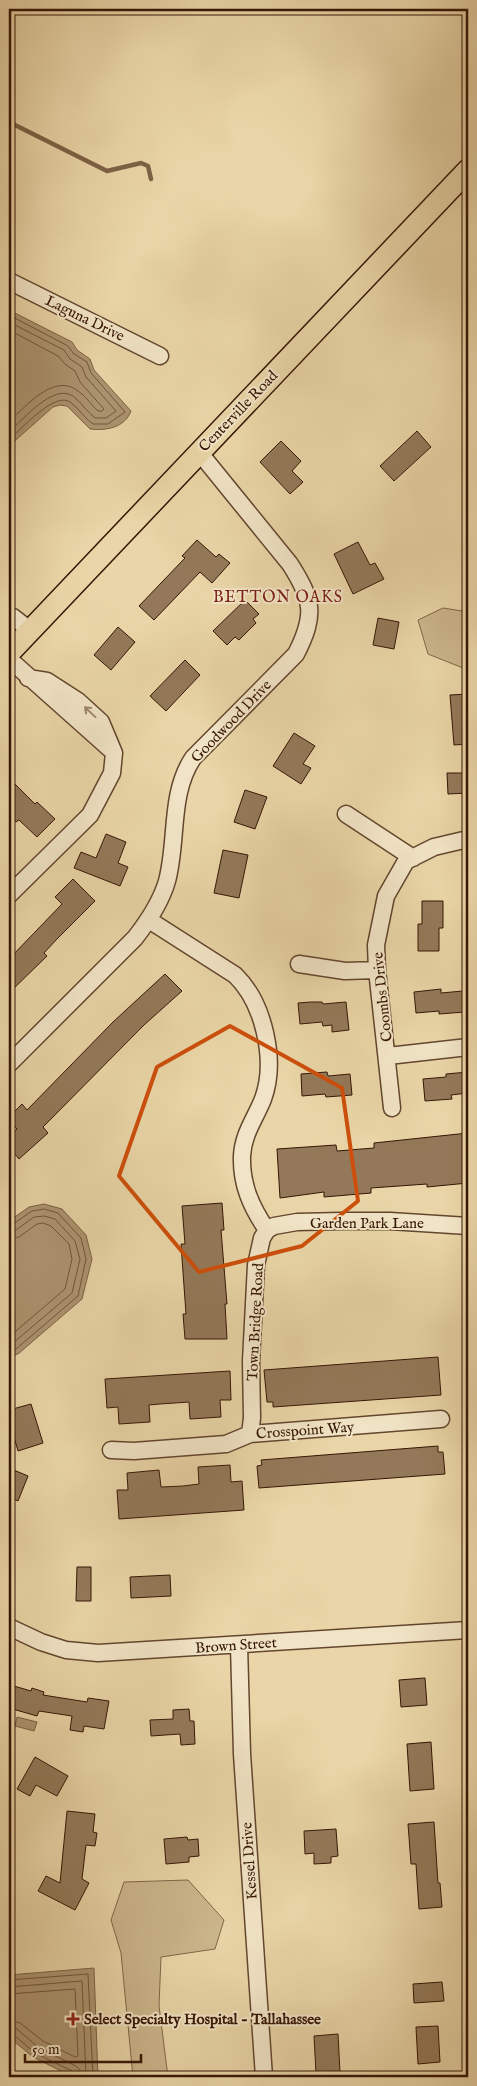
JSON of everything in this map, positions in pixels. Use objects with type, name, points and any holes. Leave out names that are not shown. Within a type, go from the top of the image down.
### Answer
[{"type":"main road","name":"Centerville Road","points":[[9,653],[468,170]]},
{"type":"street","name":"Laguna Drive","points":[[9,281],[160,356]]},
{"type":"street","name":"Goodwood Drive","points":[[9,1064],[135,938],[148,920],[160,900],[167,880],[179,788],[185,770],[193,758],[296,654],[307,632],[310,616],[307,597],[290,564],[198,452]]},
{"type":"street","points":[[9,616],[31,631]]},
{"type":"street","points":[[9,659],[114,753],[112,773],[90,815],[9,895]]},
{"type":"street","points":[[346,814],[413,858]]},
{"type":"street","name":"Coombs Drive","points":[[392,1108],[376,945],[386,896],[406,861],[434,847],[468,839]]},
{"type":"street","points":[[148,920],[235,975],[254,998],[265,1033],[268,1052],[267,1083],[263,1100],[245,1135],[242,1155],[243,1179],[248,1197],[267,1230]]},
{"type":"street","points":[[299,964],[345,971],[377,970]]},
{"type":"street","points":[[388,1056],[468,1047]]},
{"type":"street","name":"Garden Park Lane","points":[[267,1230],[274,1226],[296,1222],[342,1221],[390,1221],[468,1226]]},
{"type":"street","name":"Town Bridge Road","points":[[250,1434],[252,1418],[251,1361],[256,1265],[262,1238],[267,1230]]},
{"type":"street","name":"Crosspoint Way","points":[[111,1450],[134,1451],[226,1444],[250,1434],[441,1419]]},
{"type":"street","name":"Brown Street","points":[[9,1627],[42,1642],[66,1650],[98,1653],[468,1630]]},
{"type":"street","name":"Kessel Drive","points":[[239,1645],[242,1754],[264,2077]]},
{"type":"highlighted area","points":[[230,1026],[342,1088],[358,1201],[302,1246],[199,1272],[119,1176],[157,1067]]},
{"type":"shaded area","points":[[443,608],[468,612],[468,670],[428,654],[418,620]]},
{"type":"shaded area","points":[[188,1880],[224,1920],[215,1949],[161,1957],[159,2006],[168,2077],[133,2077],[121,1953],[111,1920],[124,1882]]},
{"type":"water","points":[[9,310],[72,342],[77,350],[90,359],[94,370],[131,411],[128,417],[119,425],[108,429],[90,429],[67,406],[60,405],[53,407],[9,446]]},
{"type":"water","points":[[44,1204],[62,1209],[86,1235],[92,1259],[82,1299],[18,1354],[9,1356],[9,1221],[29,1207]]},
{"type":"water","points":[[17,1717],[37,1722],[34,1731],[15,1726]]},
{"type":"water","points":[[94,1968],[98,2077],[73,2077],[33,2057],[9,2037],[9,1975]]},
{"type":"building","points":[[417,431],[431,447],[394,481],[380,466]]},
{"type":"building","points":[[281,441],[301,461],[292,471],[303,482],[290,494],[260,462]]},
{"type":"building","points":[[197,540],[216,557],[219,554],[230,563],[212,583],[200,572],[154,620],[139,606],[185,558],[182,556]]},
{"type":"building","points":[[358,542],[370,565],[375,563],[384,579],[353,594],[334,554]]},
{"type":"building","points":[[245,600],[259,614],[253,619],[256,623],[239,640],[235,637],[227,645],[213,631]]},
{"type":"building","points":[[378,618],[399,622],[394,649],[373,645]]},
{"type":"building","points":[[118,627],[135,642],[111,670],[94,655]]},
{"type":"building","points":[[185,660],[200,675],[166,711],[150,696]]},
{"type":"building","points":[[468,694],[468,744],[454,745],[450,695]]},
{"type":"building","points":[[294,733],[315,746],[303,764],[311,768],[301,784],[273,766]]},
{"type":"building","points":[[447,773],[468,773],[468,793],[448,794]]},
{"type":"building","points":[[9,778],[35,804],[37,802],[55,819],[37,837],[19,820],[16,822],[9,815]]},
{"type":"building","points":[[245,790],[267,797],[255,829],[234,822]]},
{"type":"building","points":[[106,834],[126,842],[118,863],[128,867],[120,886],[74,868],[81,852],[96,858]]},
{"type":"building","points":[[223,850],[248,855],[239,898],[214,893]]},
{"type":"building","points":[[73,879],[95,901],[44,953],[47,956],[9,993],[9,959],[62,904],[55,897]]},
{"type":"building","points":[[422,901],[443,901],[443,928],[439,928],[439,951],[418,951],[418,924],[422,924]]},
{"type":"building","points":[[165,974],[182,991],[144,1025],[43,1127],[48,1133],[19,1159],[9,1147],[9,1137],[17,1129],[9,1120],[9,1117],[22,1104],[27,1110],[113,1022]]},
{"type":"building","points":[[441,989],[441,993],[463,991],[465,1012],[439,1014],[439,1011],[416,1013],[414,992]]},
{"type":"building","points":[[322,1002],[323,1004],[346,1002],[349,1030],[332,1032],[332,1025],[323,1026],[322,1022],[300,1024],[298,1003]]},
{"type":"building","points":[[327,1072],[328,1076],[350,1074],[352,1095],[326,1097],[325,1094],[302,1096],[301,1074]]},
{"type":"building","points":[[468,1072],[468,1093],[451,1095],[452,1099],[425,1101],[423,1079],[446,1077],[446,1074]]},
{"type":"building","points":[[468,1133],[468,1183],[427,1187],[427,1184],[371,1188],[371,1193],[324,1197],[324,1192],[280,1198],[277,1149],[336,1145],[337,1151],[374,1148],[374,1143]]},
{"type":"building","points":[[222,1203],[224,1230],[221,1230],[227,1304],[225,1304],[227,1339],[185,1339],[183,1314],[186,1314],[181,1244],[185,1244],[182,1206]]},
{"type":"building","points":[[438,1357],[441,1395],[273,1407],[273,1402],[267,1402],[264,1370]]},
{"type":"building","points":[[230,1371],[231,1400],[220,1400],[221,1417],[190,1419],[189,1402],[149,1405],[150,1422],[119,1424],[118,1407],[107,1408],[105,1379]]},
{"type":"building","points":[[31,1404],[43,1443],[18,1451],[12,1430],[9,1431],[9,1410]]},
{"type":"building","points":[[438,1446],[438,1452],[443,1452],[445,1474],[259,1488],[257,1466],[262,1465],[261,1460]]},
{"type":"building","points":[[230,1465],[231,1482],[242,1481],[244,1510],[119,1519],[117,1490],[128,1490],[127,1473],[159,1470],[161,1487],[183,1486],[199,1484],[198,1467]]},
{"type":"building","points":[[9,1468],[28,1476],[18,1501],[9,1497]]},
{"type":"building","points":[[77,1567],[91,1567],[91,1601],[76,1601]]},
{"type":"building","points":[[170,1575],[171,1596],[131,1598],[130,1577]]},
{"type":"building","points":[[425,1678],[427,1705],[401,1707],[399,1680]]},
{"type":"building","points":[[14,1686],[31,1691],[32,1688],[44,1692],[43,1695],[87,1702],[88,1698],[109,1701],[104,1729],[84,1726],[83,1732],[70,1730],[72,1716],[39,1711],[37,1716],[9,1708]]},
{"type":"building","points":[[189,1709],[190,1721],[194,1721],[195,1744],[181,1745],[180,1734],[151,1736],[150,1720],[173,1719],[173,1710]]},
{"type":"building","points":[[431,1742],[434,1789],[410,1791],[407,1744]]},
{"type":"building","points":[[35,1757],[68,1776],[57,1796],[36,1785],[30,1796],[17,1789]]},
{"type":"building","points":[[67,1811],[95,1814],[93,1832],[97,1833],[95,1846],[86,1845],[82,1879],[89,1883],[75,1910],[38,1891],[46,1876],[60,1883]]},
{"type":"building","points":[[434,1822],[438,1883],[440,1883],[442,1907],[419,1909],[416,1864],[411,1864],[408,1824]]},
{"type":"building","points":[[336,1829],[338,1856],[331,1857],[331,1863],[314,1864],[314,1853],[305,1854],[304,1831]]},
{"type":"building","points":[[187,1837],[188,1840],[198,1839],[199,1856],[189,1857],[189,1862],[166,1864],[164,1839]]},
{"type":"building","points":[[442,1982],[444,2001],[414,2003],[413,1984]]},
{"type":"building","points":[[438,2026],[440,2062],[418,2064],[416,2027]]},
{"type":"building","points":[[338,2034],[340,2072],[316,2073],[314,2036]]},
{"type":"waterway","points":[[9,122],[107,171],[141,163],[148,166],[151,179]]},
{"type":"place","name":"Select Specialty Hospital - Tallahassee","points":[[73,2019]]},
{"type":"district","name":"BETTON OAKS","points":[[278,596]]}]
